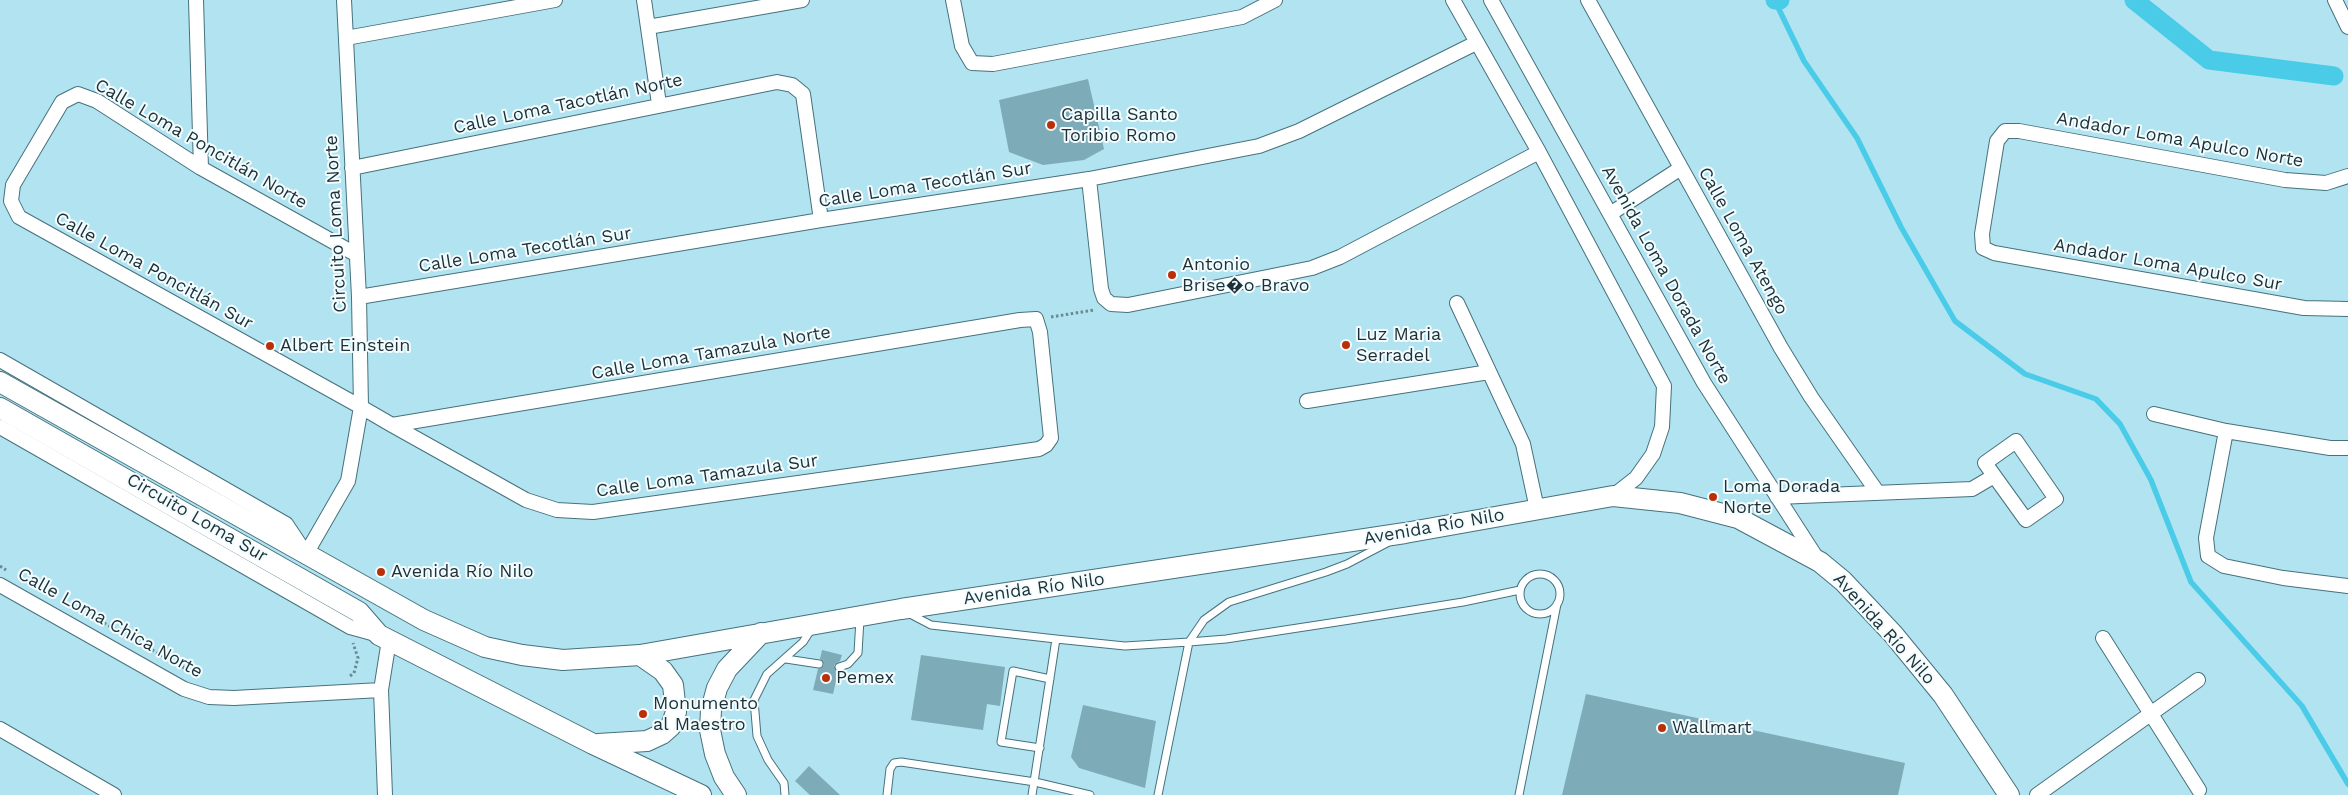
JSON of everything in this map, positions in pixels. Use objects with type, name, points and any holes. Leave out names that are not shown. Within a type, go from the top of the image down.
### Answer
[{"type":"main road","name":"Avenida Río Nilo","points":[[0,382],[424,620],[485,647],[522,655],[563,660],[640,654],[901,609],[1405,533],[1613,496],[1680,503],[1738,518],[1820,562],[1843,581],[1874,614],[1943,695],[2009,795]]},
{"type":"main road","points":[[0,408],[359,612],[384,637],[593,744],[701,795]]},
{"type":"main road","points":[[736,795],[724,778],[715,754],[710,730],[711,710],[717,688],[727,669],[761,633]]},
{"type":"main road","points":[[593,744],[647,742],[662,734],[671,726],[676,712],[672,685],[663,671],[640,654]]},
{"type":"street","points":[[196,0],[201,168]]},
{"type":"street","name":"Circuito Loma Norte","points":[[306,554],[348,481],[361,407],[359,296],[344,0]]},
{"type":"street","points":[[346,38],[509,4],[555,0]]},
{"type":"street","points":[[644,0],[659,104]]},
{"type":"street","points":[[648,27],[802,0]]},
{"type":"street","points":[[953,0],[962,46],[972,63],[994,64],[1242,17],[1275,0]]},
{"type":"street","points":[[1453,0],[1539,152],[1664,386],[1662,427],[1652,454],[1636,478],[1613,496]]},
{"type":"street","name":"Avenida Loma Dorada Norte","points":[[1491,0],[1704,383],[1820,562]]},
{"type":"street","name":"Calle Loma Atengo","points":[[1588,0],[1806,389],[1878,493]]},
{"type":"street","points":[[2336,0],[2348,27]]},
{"type":"street","name":"Calle Loma Tecotlán Sur","points":[[359,296],[821,220],[1089,179],[1259,146],[1299,131],[1476,43]]},
{"type":"street","name":"Calle Loma Tacotlán Norte","points":[[352,168],[659,104],[777,82],[792,84],[804,94],[821,220]]},
{"type":"street","name":"Calle Loma Poncitlán Norte","points":[[11,201],[13,185],[62,102],[78,94],[97,101],[201,168],[357,255]]},
{"type":"street","name":"Andador Loma Apulco Norte","points":[[1983,248],[1982,234],[1998,141],[2004,131],[2019,131],[2285,180],[2326,183],[2348,176]]},
{"type":"street","points":[[1089,179],[1101,289],[1104,298],[1111,304],[1128,305],[1312,268],[1340,257],[1539,152]]},
{"type":"street","points":[[1610,214],[1681,168]]},
{"type":"street","name":"Calle Loma Poncitlán Sur","points":[[11,201],[19,217],[392,426]]},
{"type":"street","name":"Andador Loma Apulco Sur","points":[[1983,248],[1994,253],[2304,308],[2348,309]]},
{"type":"street","points":[[1457,303],[1523,444],[1537,509]]},
{"type":"street","name":"Calle Loma Tamazula Norte","points":[[392,426],[1010,321],[1036,319]]},
{"type":"street","name":"Calle Loma Tamazula Sur","points":[[392,426],[526,500],[556,510],[594,512],[1029,450],[1046,445],[1051,438],[1040,332],[1036,319]]},
{"type":"street","points":[[0,360],[286,524],[306,554]]},
{"type":"street","points":[[1307,401],[1489,372]]},
{"type":"street","points":[[2154,414],[2226,430],[2330,448],[2348,448]]},
{"type":"street","name":"Circuito Loma Sur","points":[[0,427],[350,627],[384,637]]},
{"type":"street","points":[[2226,430],[2206,538],[2208,556],[2224,566],[2283,578],[2348,586]]},
{"type":"street","points":[[2016,441],[2056,499],[2026,520],[1994,476],[1985,463],[2016,441]]},
{"type":"street","points":[[1777,497],[1972,489],[1994,476]]},
{"type":"street","name":"Calle Loma Chica Norte","points":[[0,585],[184,689],[209,697],[234,698],[381,690]]},
{"type":"street","points":[[384,637],[381,690],[386,795]]},
{"type":"street","points":[[2103,638],[2199,790]]},
{"type":"street","points":[[2038,795],[2198,680]]},
{"type":"street","points":[[0,729],[114,795]]},
{"type":"lane","points":[[1158,795],[1189,642],[1204,620],[1229,602],[1340,566],[1405,533]]},
{"type":"lane","points":[[1519,795],[1557,604],[1560,597],[1558,584],[1547,575],[1533,574],[1522,584],[1520,590],[1525,608],[1536,614],[1548,612],[1557,604]]},
{"type":"lane","points":[[901,609],[930,625],[1125,646],[1226,639],[1463,602],[1520,590]]},
{"type":"lane","points":[[839,666],[854,660],[858,653],[860,616]]},
{"type":"lane","points":[[784,795],[784,783],[768,760],[757,736],[754,700],[767,674],[803,642],[814,624]]},
{"type":"lane","points":[[1032,795],[1056,639]]},
{"type":"lane","points":[[786,659],[819,664]]},
{"type":"lane","points":[[1040,748],[1001,742],[1013,671],[1050,678]]},
{"type":"lane","points":[[887,795],[890,769],[894,763],[901,762],[1035,782],[1090,795]]},
{"type":"path","points":[[1036,319],[1090,311],[1111,304]]},
{"type":"path","points":[[0,566],[8,571]]},
{"type":"path","points":[[103,623],[205,679]]},
{"type":"path","points":[[343,680],[354,673],[358,658],[356,646],[348,636]]},
{"type":"building","name":"Capilla Santo Toribio Romo","points":[[1088,79],[1104,149],[1084,160],[1043,165],[1009,152],[999,100]]},
{"type":"building","name":"Pemex","points":[[822,650],[842,655],[840,661],[834,665],[838,672],[833,694],[813,690],[818,669],[824,665],[820,659]]},
{"type":"building","points":[[921,655],[1005,667],[1000,706],[987,704],[983,730],[911,720]]},
{"type":"building","name":"Wallmart","points":[[1586,694],[1905,763],[1898,795],[1562,795]]},
{"type":"building","points":[[1083,705],[1156,721],[1145,788],[1079,768],[1071,757]]},
{"type":"building","points":[[809,766],[840,795],[810,795],[795,781]]},
{"type":"waterway","points":[[1775,0],[1780,0]]},
{"type":"waterway","points":[[2134,0],[2209,60],[2334,76]]},
{"type":"waterway","points":[[1775,1],[1804,61],[1857,138],[1901,227],[1955,321],[2025,374],[2096,399],[2120,424],[2151,480],[2191,582],[2302,706],[2348,784]]},
{"type":"place","name":"Capilla Santo Toribio Romo","points":[[1051,125]]},
{"type":"place","name":"Antonio Brise�o Bravo","points":[[1172,275]]},
{"type":"place","name":"Luz Maria Serradel","points":[[1346,345]]},
{"type":"place","name":"Albert Einstein","points":[[270,346]]},
{"type":"place","name":"Loma Dorada Norte","points":[[1713,497]]},
{"type":"place","name":"Avenida Río Nilo","points":[[381,572]]},
{"type":"place","name":"Pemex","points":[[826,678]]},
{"type":"place","name":"Monumento al Maestro","points":[[643,714]]},
{"type":"place","name":"Wallmart","points":[[1662,728]]}]
